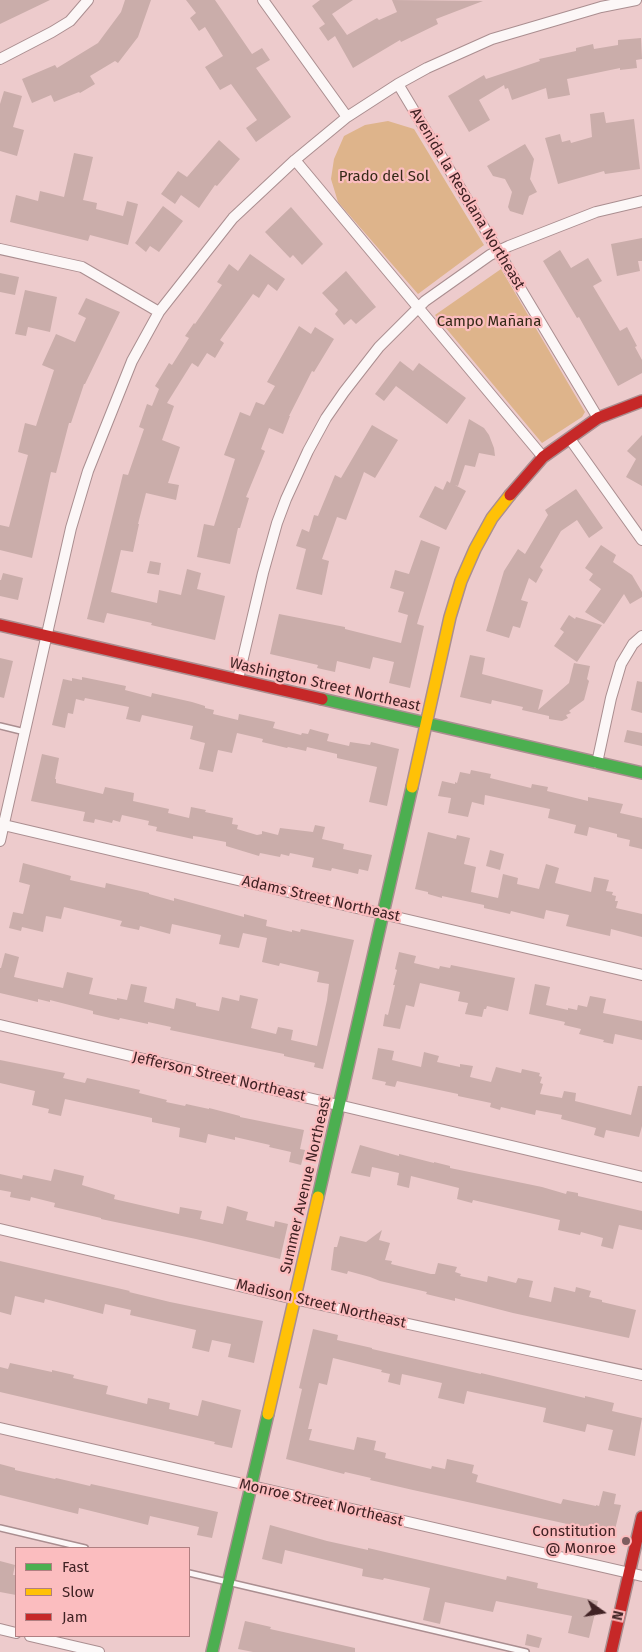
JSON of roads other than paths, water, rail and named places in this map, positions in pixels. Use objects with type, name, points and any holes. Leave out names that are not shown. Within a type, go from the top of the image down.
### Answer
[{"type":"street","points":[[0,59],[70,21],[88,0]]},
{"type":"street","points":[[263,0],[348,118]]},
{"type":"street","points":[[0,841],[2,824],[25,732],[71,528],[88,471],[132,362],[159,312],[233,218],[295,160],[348,118],[398,84],[427,68],[492,39],[601,7],[636,0]]},
{"type":"street","name":"Avenida la Resolana Northeast","points":[[398,84],[598,418]]},
{"type":"street","points":[[295,160],[543,457]]},
{"type":"street","points":[[238,679],[277,523],[308,451],[344,392],[379,347],[418,308],[460,276],[499,251],[596,212],[642,201]]},
{"type":"street","points":[[0,249],[82,267],[159,312]]},
{"type":"street","name":"Summer Avenue Northeast","points":[[212,1652],[340,1106],[450,617],[461,581],[474,550],[492,518],[543,457],[598,418],[642,401]]},
{"type":"street","points":[[570,438],[642,540]]},
{"type":"street","name":"Washington Street Northeast","points":[[0,625],[642,774]]},
{"type":"street","points":[[597,763],[611,698],[621,664],[633,644],[642,636]]},
{"type":"street","name":"Adams Street Northeast","points":[[2,824],[642,975]]},
{"type":"street","name":"Jefferson Street Northeast","points":[[0,1026],[642,1177]]},
{"type":"street","name":"Madison Street Northeast","points":[[0,1229],[294,1299],[642,1375]]},
{"type":"street","name":"Monroe Street Northeast","points":[[0,1428],[642,1576]]},
{"type":"street","points":[[611,1652],[642,1517]]},
{"type":"street","points":[[0,1629],[15,1633]]},
{"type":"street","points":[[34,1637],[98,1652]]},
{"type":"lane","points":[[0,726],[25,732]]},
{"type":"lane","points":[[0,1528],[81,1547]]},
{"type":"lane","points":[[190,1572],[526,1652]]},
{"type":"place","name":"Constitution @ Monroe","points":[[626,1541]]},
{"type":"park label","name":"Prado del Sol","points":[[384,177]]},
{"type":"park label","name":"Campo Mañana","points":[[489,322]]}]
